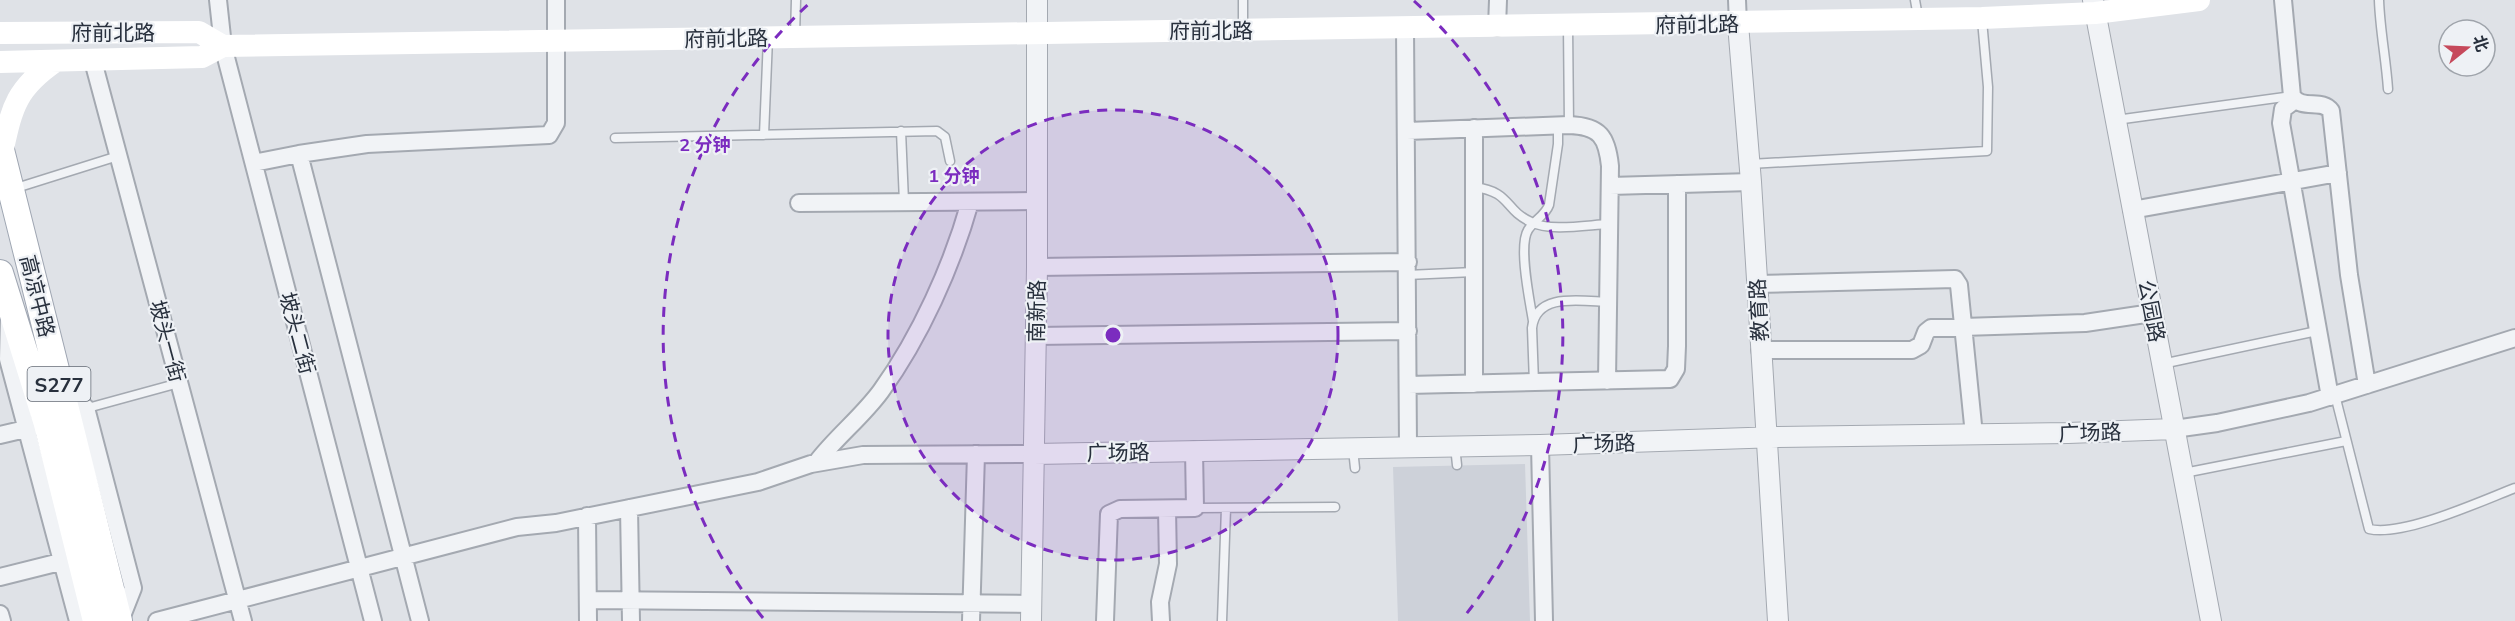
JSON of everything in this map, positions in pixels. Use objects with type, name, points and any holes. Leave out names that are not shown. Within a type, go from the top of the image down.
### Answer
[{"type":"main road","name":"府前北路","points":[[0,62],[201,57],[223,46],[1738,24],[1917,9],[1982,18],[2094,6],[2199,0]]},
{"type":"main road","name":"府前北路","points":[[0,33],[199,32],[223,46]]},
{"type":"main road","points":[[1,150],[13,106],[19,96],[39,73],[56,61]]},
{"type":"main road","name":"高凉中路","points":[[1,150],[12,189],[58,414],[53,490],[70,559],[96,621]]},
{"type":"main road","name":"高凉中路","points":[[0,273],[10,311],[106,523],[119,621]]},
{"type":"street","name":"坡头二街","points":[[218,0],[223,46],[373,621]]},
{"type":"street","points":[[254,164],[299,154],[398,141],[549,135],[556,123],[556,0]]},
{"type":"street","name":"南新路","points":[[1032,613],[1037,0]]},
{"type":"street","points":[[1497,27],[1498,0]]},
{"type":"street","name":"教育路","points":[[1737,0],[1778,621]]},
{"type":"street","points":[[2283,0],[2293,98],[2283,109],[2281,117],[2317,330],[2333,396]]},
{"type":"street","name":"公园路","points":[[2094,6],[2211,621]]},
{"type":"street","points":[[1405,28],[1408,446]]},
{"type":"street","name":"坡头一街","points":[[93,61],[243,621]]},
{"type":"street","points":[[2293,98],[2308,105],[2324,105],[2331,110],[2349,275],[2367,385]]},
{"type":"street","points":[[1407,131],[1563,125],[1587,126],[1604,139],[1610,166],[1607,381]]},
{"type":"street","points":[[1474,128],[1474,384]]},
{"type":"street","points":[[299,154],[420,621]]},
{"type":"street","points":[[1610,186],[1677,184],[1750,173]]},
{"type":"street","points":[[2132,210],[2338,173]]},
{"type":"street","points":[[1408,385],[1664,381],[1674,375],[1677,346],[1677,184]]},
{"type":"street","points":[[799,203],[1035,201]]},
{"type":"street","points":[[817,462],[880,392],[902,357],[960,239],[970,202]]},
{"type":"street","points":[[1036,267],[1408,269]]},
{"type":"street","points":[[1757,284],[1955,279],[1959,285],[1974,435]]},
{"type":"street","points":[[1760,351],[1912,350],[1921,345],[1928,328],[2085,323],[2152,313]]},
{"type":"street","points":[[1036,336],[1408,331]]},
{"type":"street","points":[[2174,429],[2217,423],[2333,396],[2515,338]]},
{"type":"street","points":[[0,435],[58,414]]},
{"type":"street","name":"广场路","points":[[1034,454],[1194,450],[1354,458],[1408,446],[1540,445],[1766,437],[1974,435],[2174,429]]},
{"type":"street","points":[[1540,445],[1544,621]]},
{"type":"street","points":[[1105,621],[1109,512],[1120,509],[1195,508],[1194,450]]},
{"type":"street","points":[[972,613],[975,454]]},
{"type":"street","points":[[158,621],[517,527],[556,523],[758,482],[817,462],[863,455],[1034,454]]},
{"type":"street","points":[[629,508],[631,621]]},
{"type":"street","points":[[1161,621],[1160,602],[1168,564],[1167,509]]},
{"type":"street","points":[[588,516],[588,621]]},
{"type":"street","points":[[0,577],[70,559],[78,621]]},
{"type":"street","points":[[588,600],[1032,613]]},
{"type":"street","points":[[0,614],[2,621]]},
{"type":"lane","points":[[795,0],[795,37]]},
{"type":"lane","points":[[1243,0],[1243,30]]},
{"type":"lane","points":[[2379,0],[2380,32],[2388,89]]},
{"type":"lane","points":[[1750,173],[1987,151],[1988,87],[1982,18]]},
{"type":"lane","points":[[1534,383],[1533,321],[1525,263],[1525,238],[1528,230],[1546,212],[1549,205],[1563,125],[1568,26]]},
{"type":"lane","points":[[764,135],[768,38]]},
{"type":"lane","points":[[2115,120],[2293,98]]},
{"type":"lane","points":[[901,131],[904,202]]},
{"type":"lane","points":[[615,138],[937,131],[943,134],[948,146],[950,161]]},
{"type":"lane","points":[[12,189],[118,156]]},
{"type":"lane","points":[[1474,187],[1491,189],[1503,196],[1517,214],[1533,224],[1545,227],[1609,224]]},
{"type":"lane","points":[[1408,269],[1474,272]]},
{"type":"lane","points":[[1533,321],[1541,307],[1554,302],[1608,302]]},
{"type":"lane","points":[[2162,364],[2317,330]]},
{"type":"lane","points":[[58,414],[179,383]]},
{"type":"lane","points":[[2333,396],[2367,527],[2372,530],[2390,530],[2432,519],[2515,488]]},
{"type":"lane","points":[[2184,473],[2346,441]]},
{"type":"lane","points":[[1455,445],[1457,465]]},
{"type":"lane","points":[[1195,508],[1335,507]]},
{"type":"lane","points":[[1222,621],[1226,508]]},
{"type":"shaded area","points":[[1525,464],[1530,621],[1398,621],[1393,467]]}]
